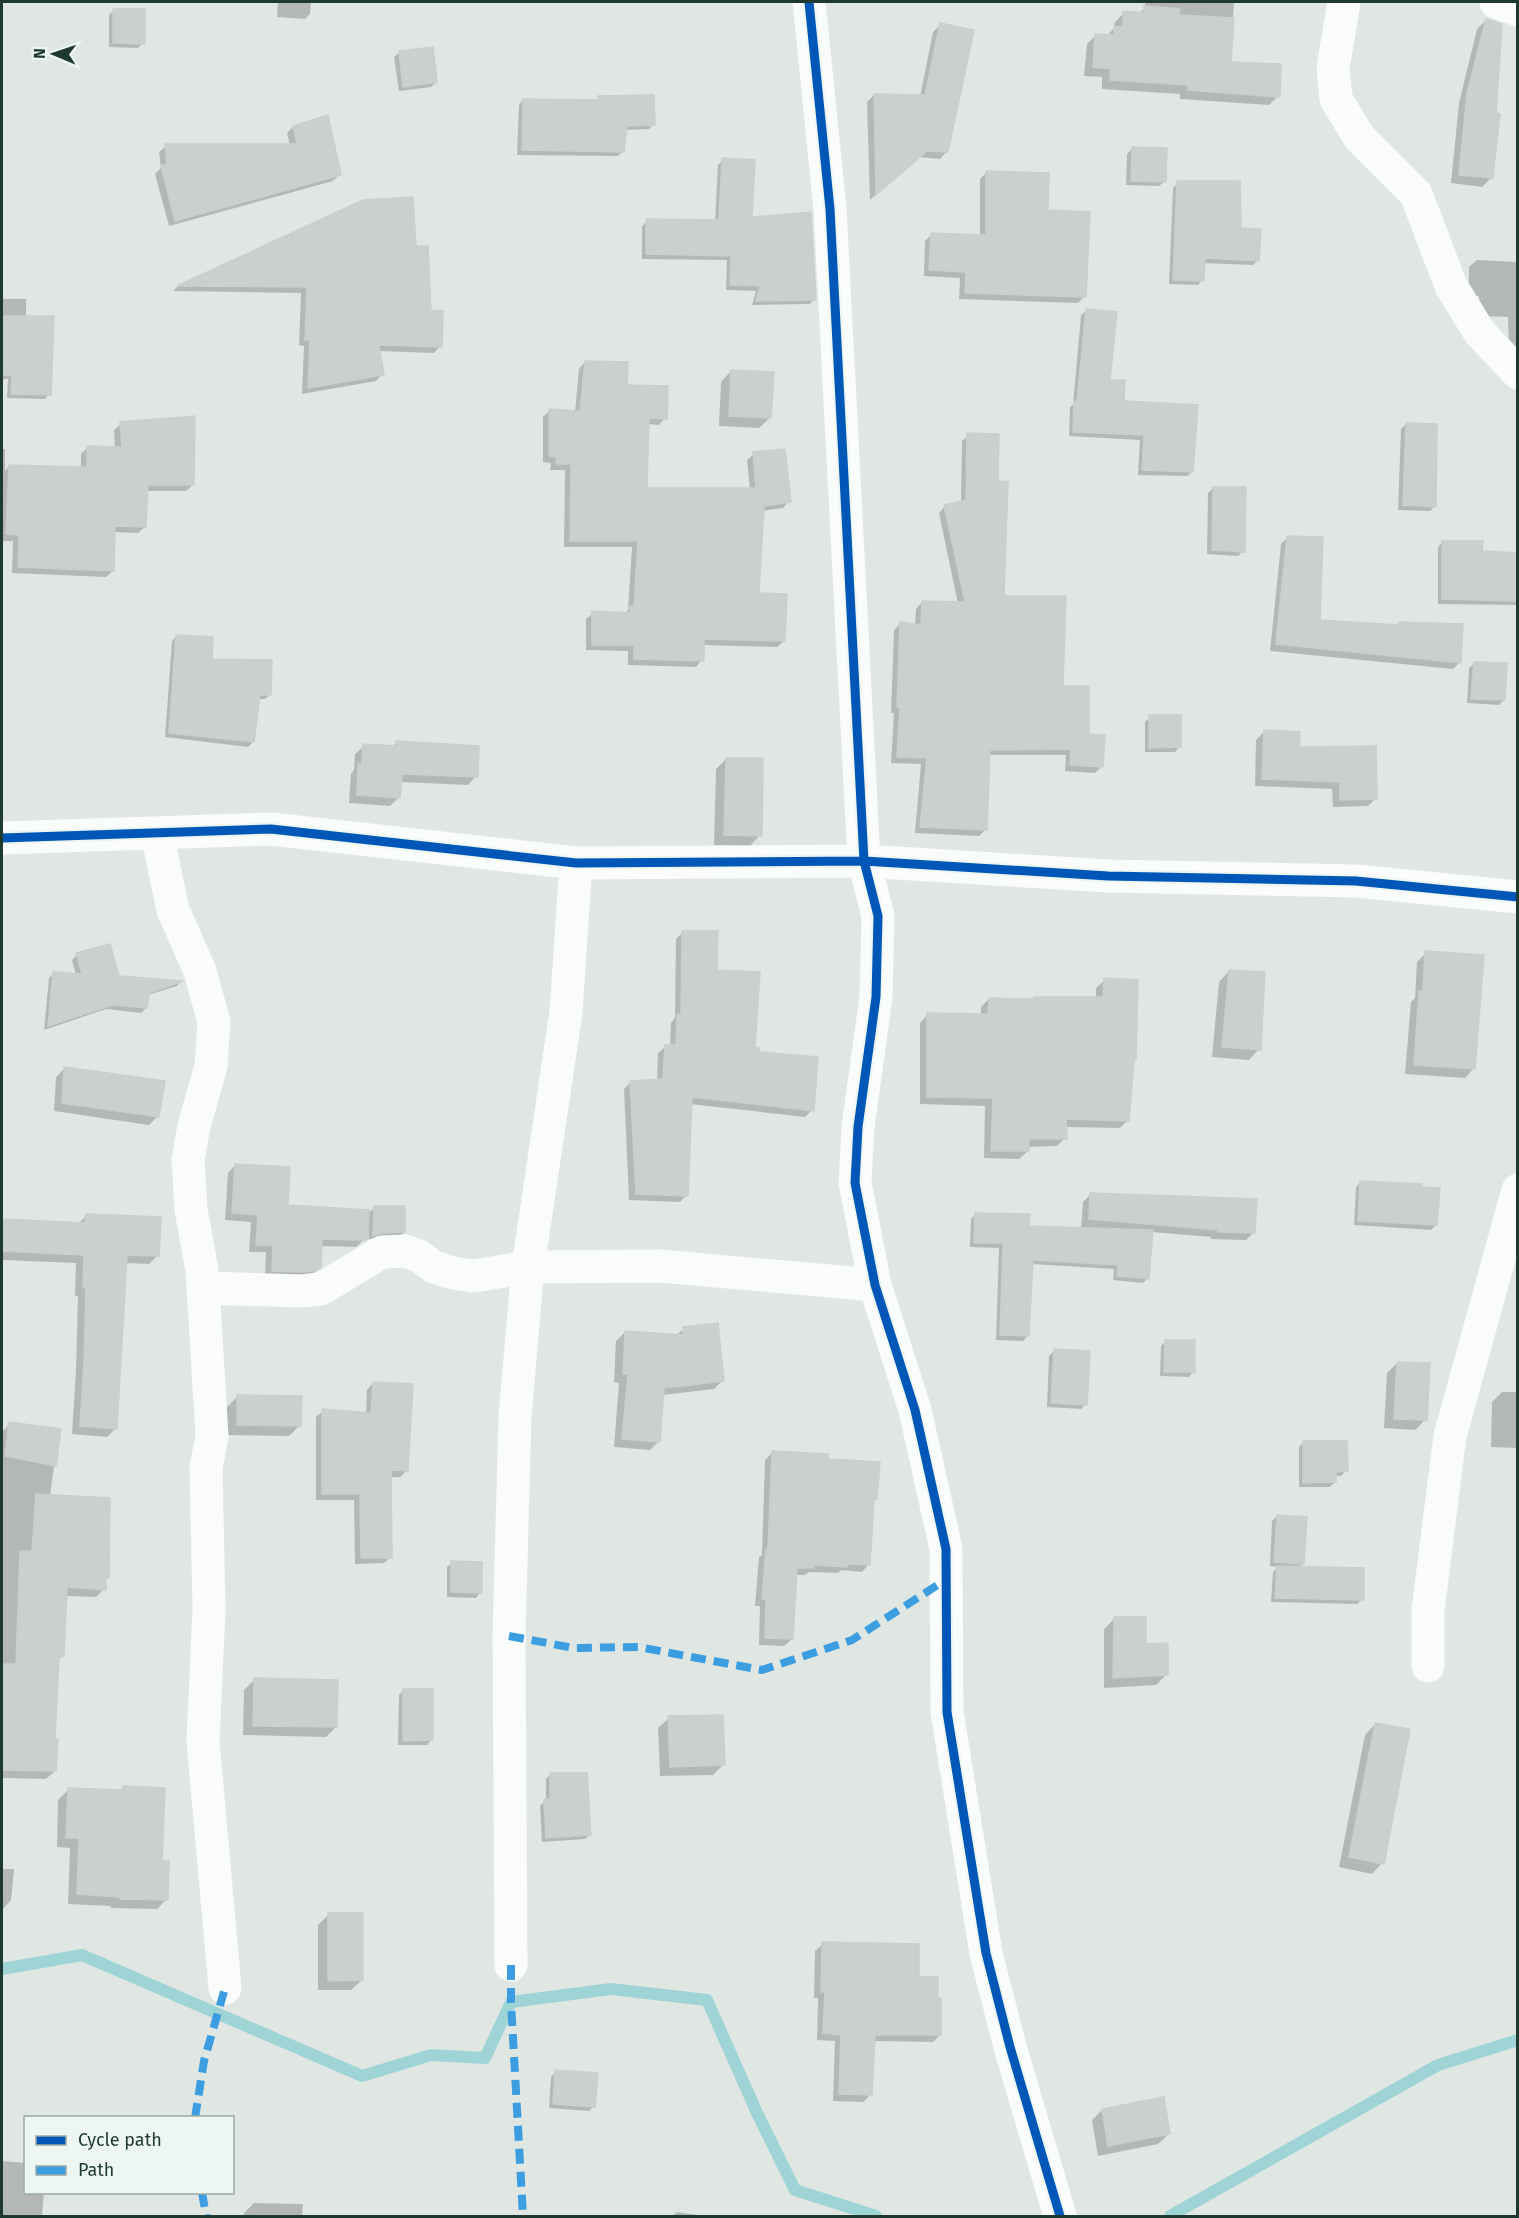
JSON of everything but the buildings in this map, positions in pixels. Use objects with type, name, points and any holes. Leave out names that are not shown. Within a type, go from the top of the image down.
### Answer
[{"type":"street","points":[[809,2],[830,209],[864,861],[878,916],[876,997],[858,1127],[855,1183],[875,1285],[915,1410],[946,1549],[947,1712],[986,1953],[1010,2047],[1060,2217]]},
{"type":"street","points":[[1344,2],[1333,68],[1336,99],[1359,136],[1416,194],[1451,286],[1479,333],[1518,373]]},
{"type":"street","points":[[1496,2],[1518,10]]},
{"type":"street","points":[[2,838],[272,829],[576,862],[864,861],[1108,876],[1356,881],[1518,897]]},
{"type":"street","points":[[157,833],[173,910],[200,971],[214,1022],[212,1066],[194,1126],[188,1160],[191,1210],[203,1288],[212,1436],[206,1468],[209,1610],[202,1741],[225,1988]]},
{"type":"street","points":[[511,1965],[509,1636],[515,1416],[528,1267],[566,1012],[576,862]]},
{"type":"street","points":[[1428,1666],[1428,1610],[1450,1436],[1518,1190]]},
{"type":"street","points":[[203,1288],[301,1291],[321,1289],[382,1252],[405,1251],[419,1256],[434,1268],[464,1275],[528,1267],[660,1266],[875,1285]]},
{"type":"waterway","points":[[2,1969],[82,1955],[362,2076],[431,2055],[485,2058],[511,2002],[611,1989],[707,2000],[758,2115],[795,2190],[876,2216]]},
{"type":"waterway","points":[[1170,2216],[1438,2065],[1518,2040]]},
{"type":"marked path","points":[[509,1636],[574,1648],[638,1647],[762,1670],[852,1640],[947,1579]]},
{"type":"marked path","points":[[511,1965],[523,2216]]},
{"type":"marked path","points":[[195,2116],[204,2061],[225,1988]]},
{"type":"marked path","points":[[202,2194],[206,2216]]},
{"type":"cycle path","points":[[809,2],[830,209],[864,861],[878,916],[876,997],[858,1127],[855,1183],[875,1285],[915,1410],[946,1549],[947,1712],[986,1953],[1010,2047],[1060,2216]]},
{"type":"cycle path","points":[[2,838],[271,829],[576,863],[864,861],[1108,876],[1356,881],[1518,897]]}]
